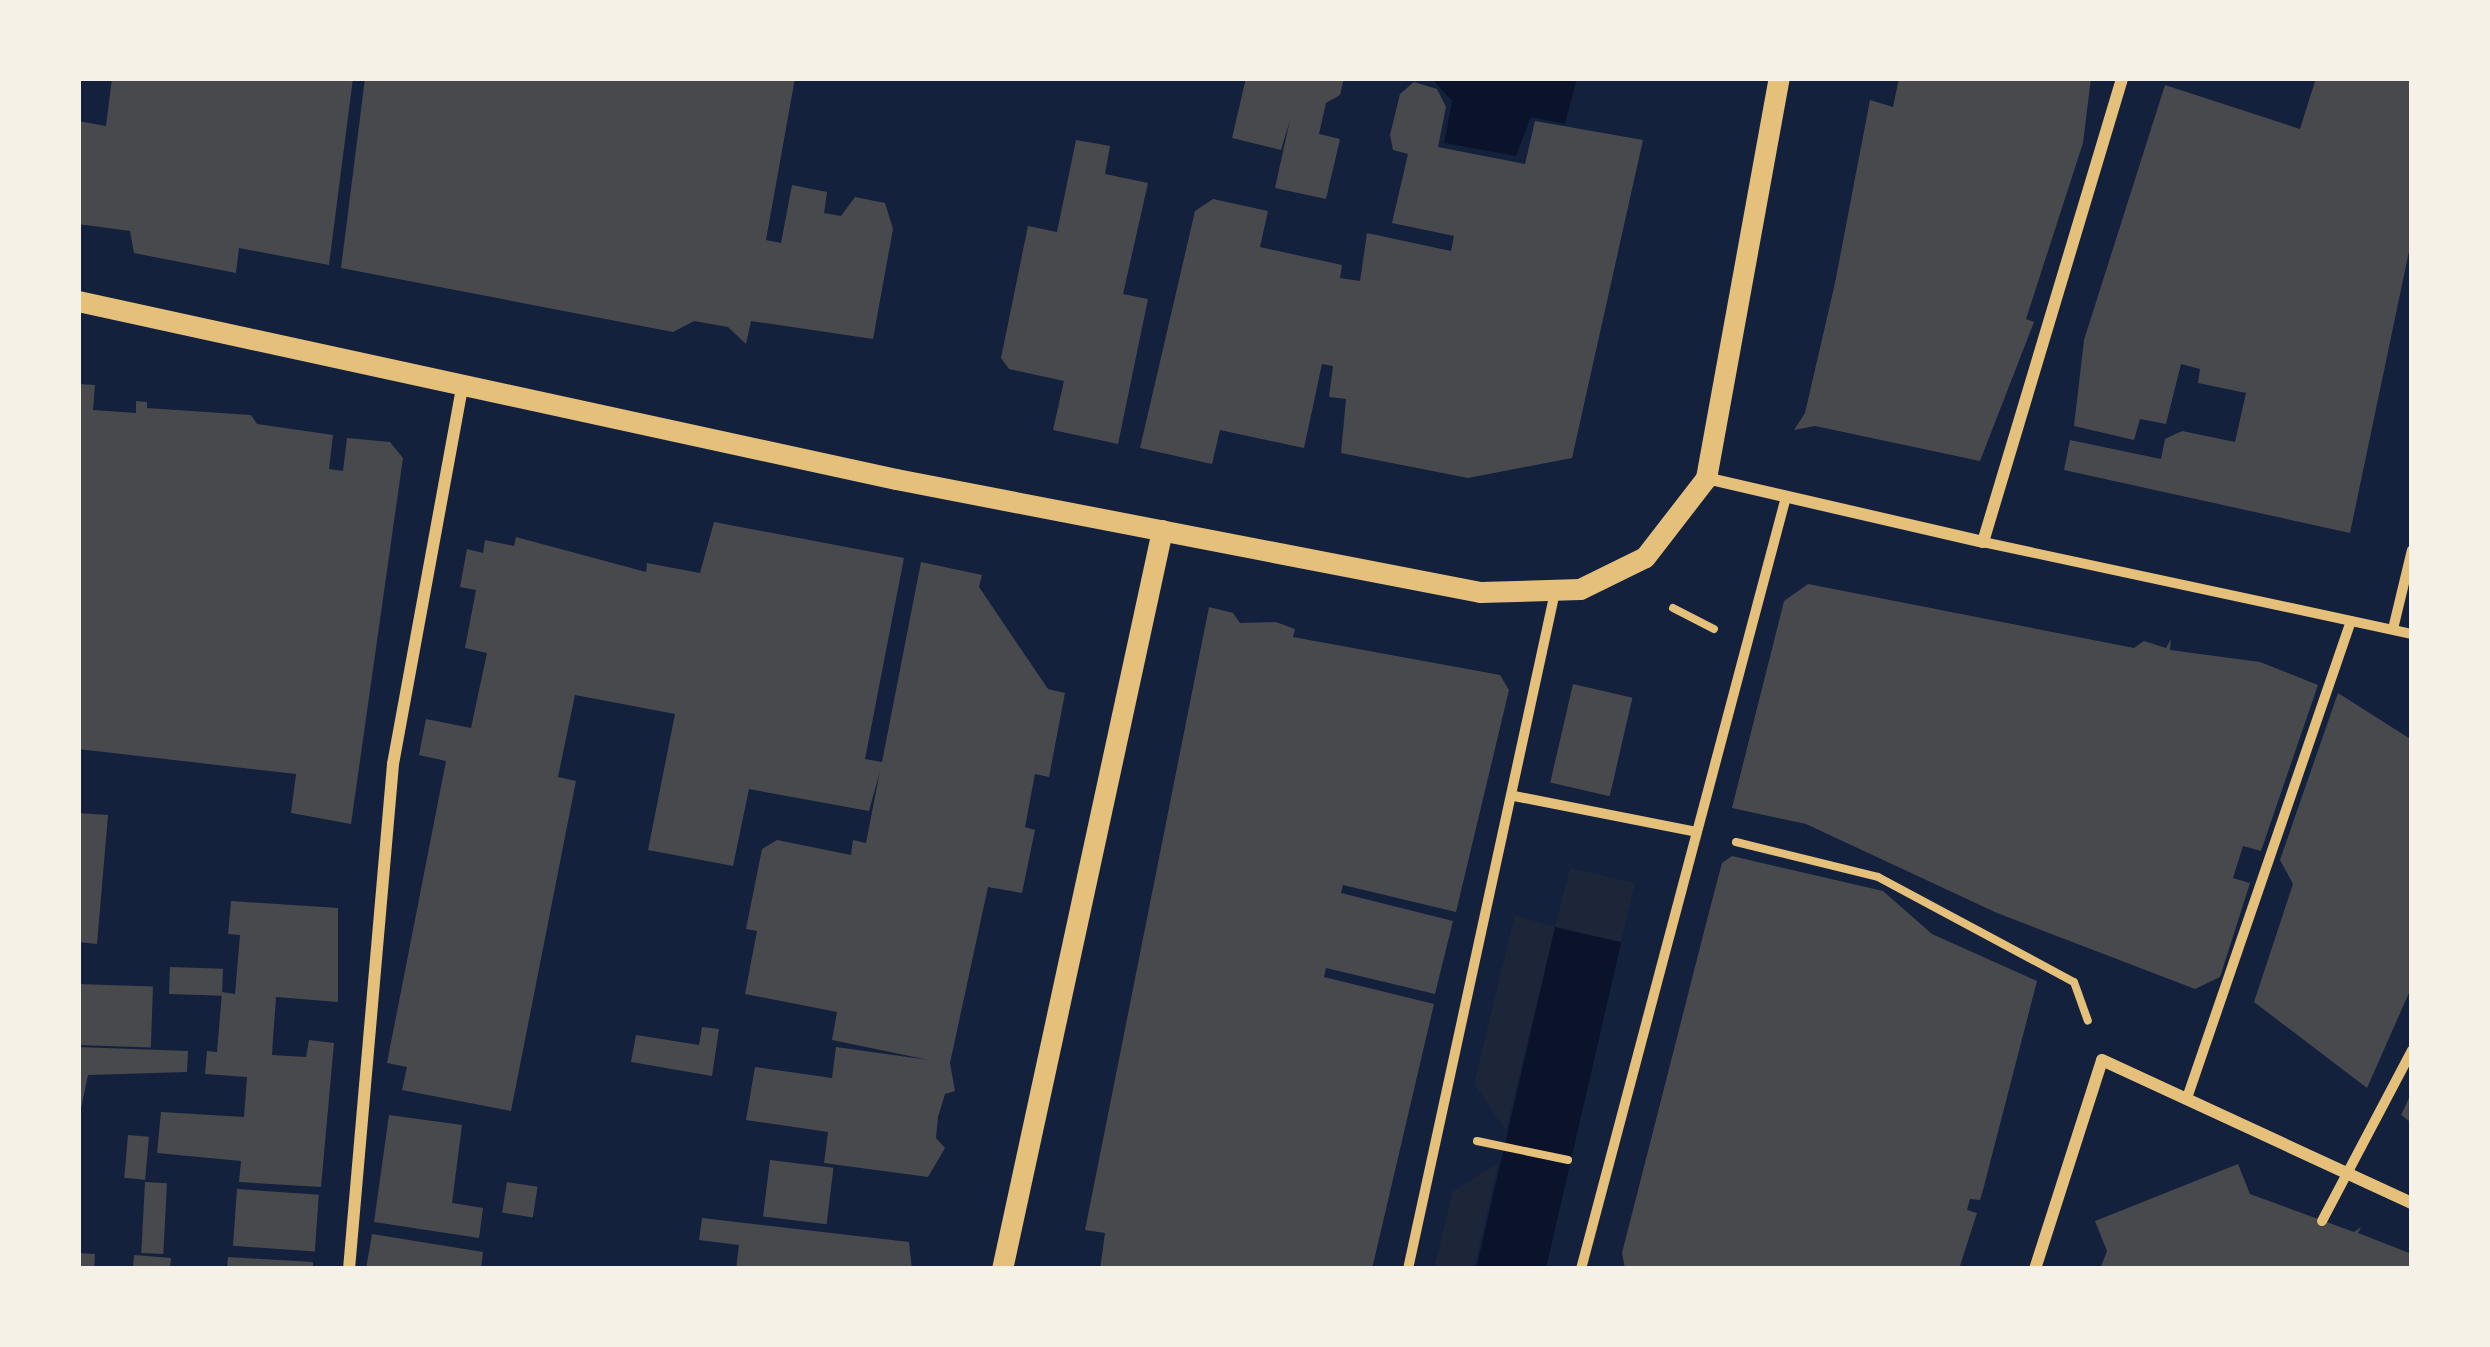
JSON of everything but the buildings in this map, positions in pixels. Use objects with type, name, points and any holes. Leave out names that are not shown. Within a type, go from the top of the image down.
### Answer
[{"type":"street","points":[[78,301],[462,388],[1480,592],[1580,589],[1645,557],[1706,478],[1779,78]]},
{"type":"street","points":[[1983,542],[2122,78]]},
{"type":"street","points":[[349,1269],[393,764],[462,388]]},
{"type":"street","points":[[1706,478],[2412,634]]},
{"type":"street","points":[[1581,1269],[1694,831],[1745,674],[1786,497]]},
{"type":"street","points":[[1002,1269],[1162,530]]},
{"type":"street","points":[[2393,629],[2412,550]]},
{"type":"street","points":[[1408,1269],[1555,592]]},
{"type":"street","points":[[2187,1098],[2351,621]]},
{"type":"street","points":[[1514,796],[1659,829],[1694,831]]},
{"type":"street","points":[[2322,1221],[2412,1050]]},
{"type":"street","points":[[2035,1269],[2102,1060],[2344,1178],[2412,1203]]},
{"type":"path","points":[[1694,831],[1878,877],[2074,982],[2102,1060]]},
{"type":"path","points":[[1502,1146],[1571,1161]]},
{"type":"shaded area","points":[[1431,78],[1577,78],[1565,124],[1531,117],[1516,156],[1444,143],[1452,101]]},
{"type":"shaded area","points":[[1570,868],[1635,883],[1621,942],[1555,928],[1506,1130],[1474,1084],[1515,915],[1555,927]]},
{"type":"shaded area","points":[[1555,927],[1621,942],[1546,1269],[1476,1269]]},
{"type":"shaded area","points":[[1498,1163],[1474,1269],[1434,1269],[1453,1191]]}]
